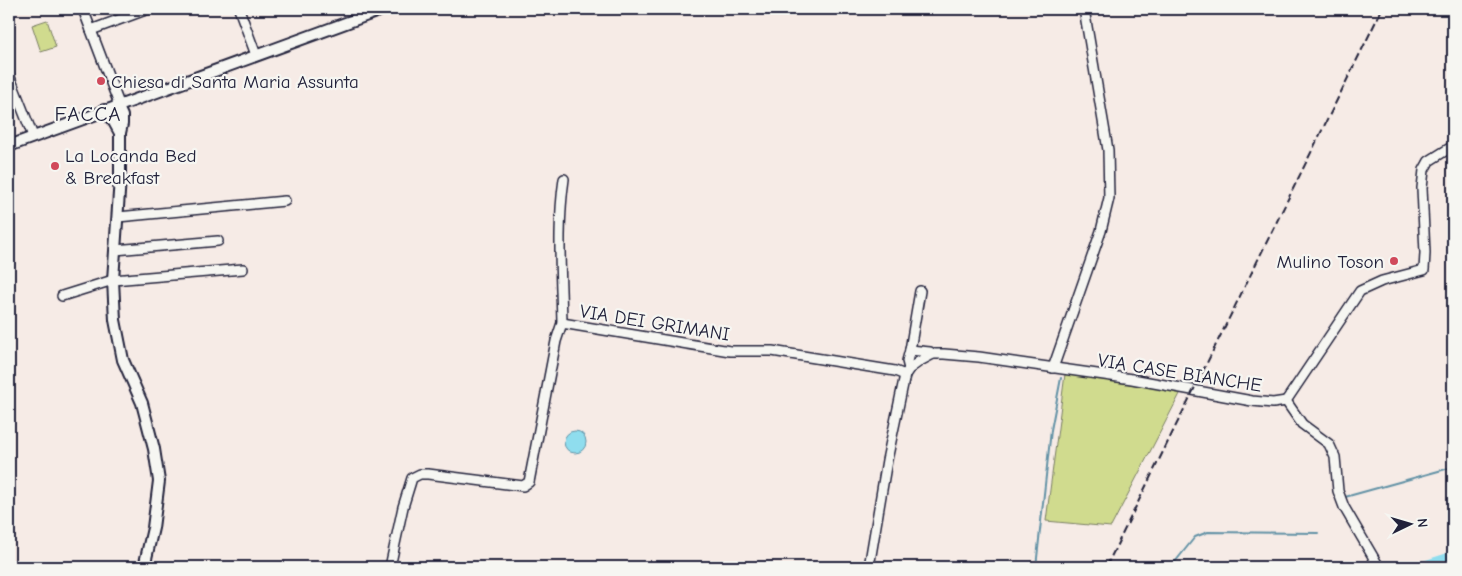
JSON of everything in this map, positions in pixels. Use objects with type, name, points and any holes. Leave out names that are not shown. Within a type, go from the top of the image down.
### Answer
[{"type":"main road","points":[[9,146],[384,9]]},
{"type":"main road","points":[[118,105],[122,116],[118,217],[113,280],[115,320],[123,360],[142,404],[154,449],[159,481],[153,528],[144,567]]},
{"type":"main road","points":[[104,110],[120,133]]},
{"type":"street","points":[[83,9],[118,105]]},
{"type":"street","points":[[90,30],[148,9]]},
{"type":"street","points":[[239,9],[256,55]]},
{"type":"street","points":[[1053,368],[1101,231],[1109,198],[1108,150],[1084,9]]},
{"type":"street","points":[[9,75],[33,136]]},
{"type":"street","points":[[1286,401],[1360,290],[1382,281],[1424,270],[1422,188],[1424,170],[1429,161],[1453,146]]},
{"type":"street","points":[[562,323],[559,245],[560,201],[564,179]]},
{"type":"street","points":[[118,217],[285,201]]},
{"type":"street","points":[[115,250],[218,241]]},
{"type":"street","points":[[62,296],[113,280],[243,269]]},
{"type":"street","points":[[869,567],[886,460],[907,372],[907,361],[920,291]]},
{"type":"street","name":"VIA DEI GRIMANI","points":[[390,567],[403,507],[412,478],[420,474],[428,474],[523,486],[528,482],[556,341],[562,323],[730,351],[772,351],[907,372]]},
{"type":"street","name":"VIA CASE BIANCHE","points":[[910,350],[933,354],[979,357],[1053,368],[1252,401],[1273,403],[1286,401],[1302,424],[1329,444],[1335,457],[1338,491],[1344,508],[1379,567]]},
{"type":"street","points":[[907,372],[933,354]]},
{"type":"street","points":[[1446,567],[1453,565]]},
{"type":"green space","points":[[47,20],[56,47],[41,52],[32,25]]},
{"type":"green space","points":[[1065,374],[1181,392],[1111,527],[1046,521]]},
{"type":"water","points":[[575,431],[583,434],[586,442],[583,450],[575,453],[567,450],[564,442],[567,434]]},
{"type":"waterway","points":[[1036,567],[1051,430],[1061,378]]},
{"type":"waterway","points":[[1345,497],[1453,467]]},
{"type":"waterway","points":[[1171,567],[1195,537],[1208,532],[1318,533]]},
{"type":"waterway","points":[[1422,567],[1453,557]]},
{"type":"railway","points":[[1106,567],[1382,9]]},
{"type":"place","name":"Chiesa di Santa Maria Assunta","points":[[101,81]]},
{"type":"place","name":"La Locanda Bed & Breakfast","points":[[55,166]]},
{"type":"place","name":"Mulino Toson","points":[[1394,261]]},
{"type":"district","name":"FACCA","points":[[88,114]]}]
